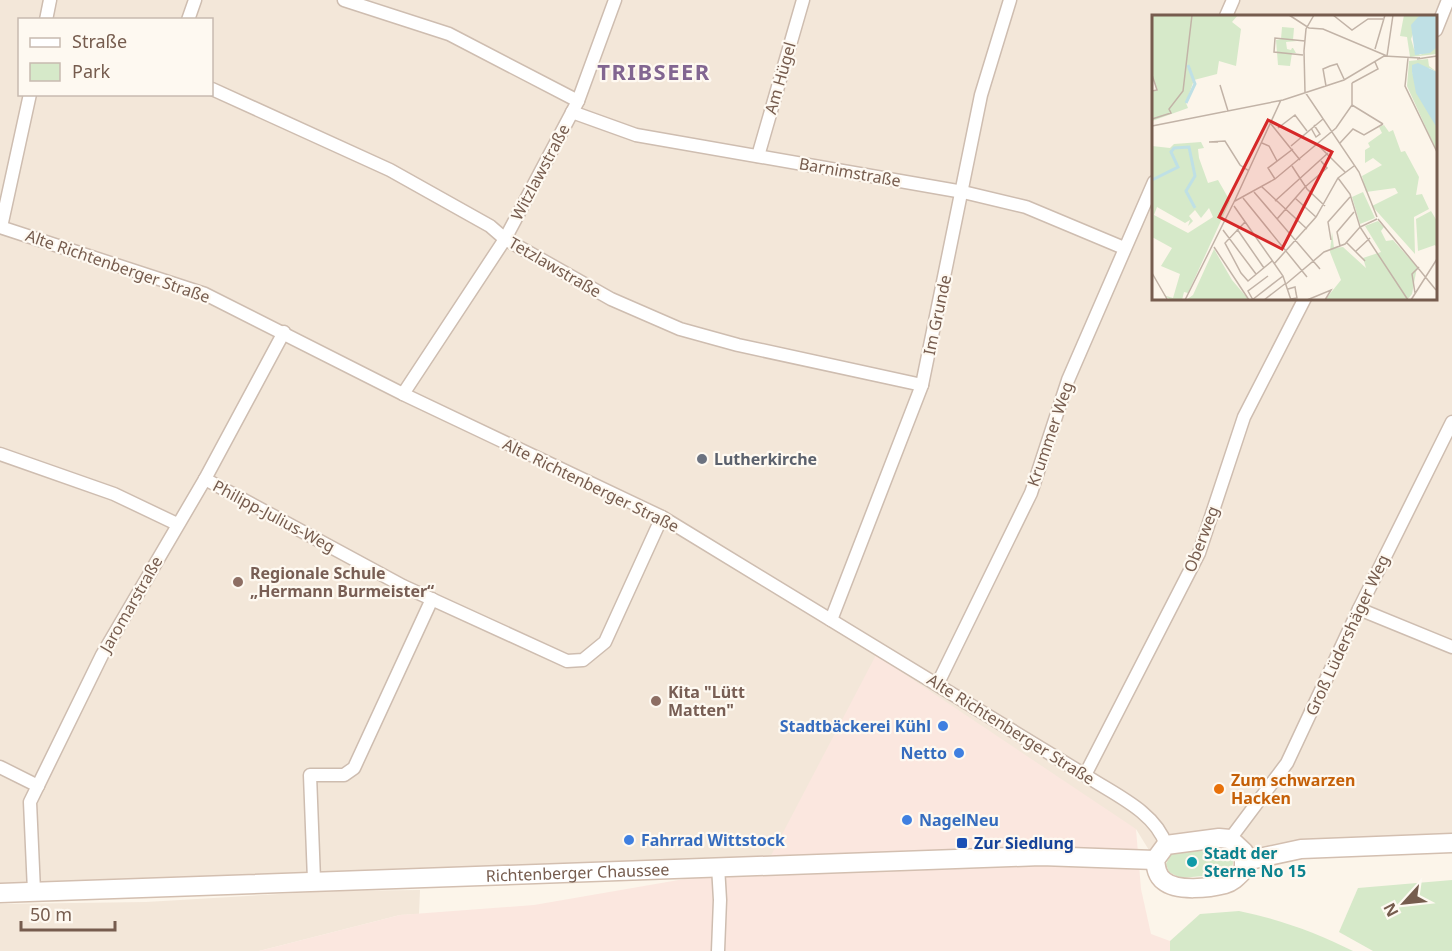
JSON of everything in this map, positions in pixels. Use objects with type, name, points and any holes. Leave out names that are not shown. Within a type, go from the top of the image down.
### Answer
[{"type":"street","points":[[46,18],[50,0]]},
{"type":"street","points":[[189,18],[195,0]]},
{"type":"street","name":"Barnimstraße","points":[[344,0],[449,34],[575,106],[636,135],[963,192],[1026,207],[1124,248]]},
{"type":"street","name":"Witzlawstraße","points":[[404,394],[505,239],[575,106],[615,0]]},
{"type":"street","name":"Am Hügel","points":[[758,156],[803,0]]},
{"type":"street","name":"Im Grunde","points":[[831,620],[922,385],[981,95],[1010,0]]},
{"type":"street","points":[[1226,15],[1233,0]]},
{"type":"street","points":[[1437,28],[1448,0]]},
{"type":"street","name":"Tetzlawstraße","points":[[213,89],[252,105],[390,170],[490,226],[505,239],[610,299],[680,329],[738,345],[922,385]]},
{"type":"street","points":[[0,227],[30,96]]},
{"type":"street","name":"Krummer Weg","points":[[938,683],[1031,492],[1068,380],[1152,186]]},
{"type":"street","name":"Alte Richtenberger Straße","points":[[0,227],[205,294],[404,394],[662,517],[1085,774],[1152,819],[1161,831],[1166,845]]},
{"type":"street","name":"Oberweg","points":[[1085,774],[1199,553],[1244,417],[1304,300]]},
{"type":"street","name":"Jaromarstraße","points":[[33,891],[30,802],[102,655],[205,479],[284,332]]},
{"type":"street","name":"Groß Lüdershäger Weg","points":[[1230,839],[1287,763],[1359,609],[1452,422]]},
{"type":"street","points":[[0,454],[114,494],[177,524]]},
{"type":"street","name":"Philipp-Julius-Weg","points":[[205,479],[432,599],[567,661],[583,660],[605,642],[662,517]]},
{"type":"street","points":[[314,880],[310,775],[344,775],[354,768],[432,599]]},
{"type":"street","points":[[1359,609],[1452,647]]},
{"type":"street","points":[[0,767],[38,786]]},
{"type":"street","points":[[1208,839],[1230,839],[1238,844],[1245,861],[1244,870],[1236,878],[1226,884],[1184,888],[1169,885],[1162,880],[1155,860],[1166,845],[1208,839]]},
{"type":"street","points":[[1245,861],[1301,849],[1452,843]]},
{"type":"street","name":"Richtenberger Chaussee","points":[[0,893],[1041,855],[1155,860]]},
{"type":"street","points":[[718,866],[720,900],[718,951]]},
{"type":"shaded area","points":[[0,0],[1452,0],[1452,843],[1261,857],[1238,844],[1155,860],[1136,829],[766,865],[0,893]]},
{"type":"shaded area","points":[[876,655],[1136,829],[1141,889],[1151,934],[1170,941],[1170,951],[259,951],[400,915],[534,905],[766,865]]},
{"type":"shaded area","points":[[420,890],[419,914],[400,915],[259,951],[0,951],[0,904],[146,902],[331,891]]},
{"type":"green space","points":[[1219,847],[1228,851],[1233,858],[1232,866],[1227,874],[1180,878],[1169,872],[1166,864],[1172,852]]},
{"type":"green space","points":[[1452,880],[1452,951],[1373,951],[1339,932],[1358,888]]},
{"type":"green space","points":[[1239,911],[1298,927],[1353,951],[1170,951],[1170,941],[1200,914]]},
{"type":"place","name":"Lutherkirche","points":[[702,459]]},
{"type":"place","name":"Regionale Schule „Hermann Burmeister“","points":[[238,582]]},
{"type":"place","name":"Kita \"Lütt Matten\"","points":[[656,701]]},
{"type":"place","name":"Stadtbäckerei Kühl","points":[[943,726]]},
{"type":"place","name":"Netto","points":[[959,753]]},
{"type":"place","name":"Zum schwarzen Hacken","points":[[1219,789]]},
{"type":"place","name":"NagelNeu","points":[[907,820]]},
{"type":"place","name":"Fahrrad Wittstock","points":[[629,840]]},
{"type":"place","name":"Zur Siedlung","points":[[962,843]]},
{"type":"place","name":"Stadt der Sterne No 15","points":[[1192,862]]},
{"type":"district","name":"TRIBSEER","points":[[654,72]]}]
